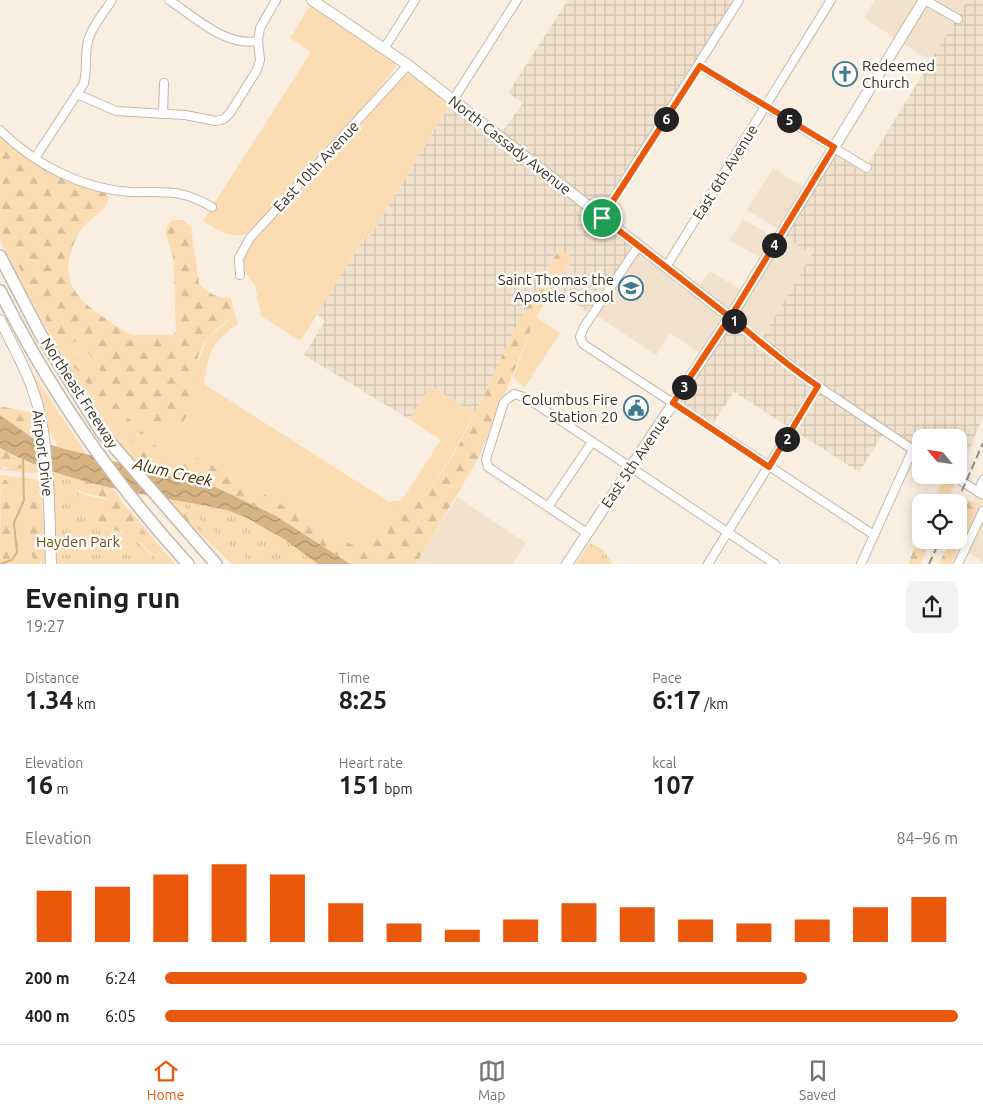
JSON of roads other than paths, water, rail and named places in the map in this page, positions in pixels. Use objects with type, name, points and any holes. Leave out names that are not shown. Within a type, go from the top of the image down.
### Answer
[{"type":"highway","name":"Northeast Freeway","points":[[0,256],[41,335],[102,433],[170,514],[216,564]]},
{"type":"highway","name":"Northeast Freeway","points":[[0,291],[70,415],[146,517],[188,564]]},
{"type":"highway","points":[[170,514],[225,564]]},
{"type":"main road","name":"North Cassady Avenue","points":[[312,0],[385,47],[730,317]]},
{"type":"main road","name":"East 5th Avenue","points":[[567,564],[730,317],[925,0]]},
{"type":"main road","name":"Airport Drive","points":[[0,320],[32,386],[40,415],[49,494],[51,564]]},
{"type":"street","points":[[35,158],[77,94],[87,70],[87,45],[91,33],[112,0]]},
{"type":"street","points":[[169,0],[230,40],[247,42],[258,40]]},
{"type":"street","points":[[77,94],[116,111],[185,115],[216,121],[224,119],[230,113],[257,70],[260,60],[258,40],[260,28],[276,0]]},
{"type":"street","points":[[385,47],[415,0]]},
{"type":"street","points":[[453,100],[517,0]]},
{"type":"street","points":[[602,218],[700,66],[740,0]]},
{"type":"street","name":"East 6th Avenue","points":[[666,267],[831,0]]},
{"type":"street","points":[[925,0],[958,20]]},
{"type":"street","name":"East 10th Avenue","points":[[240,275],[239,258],[250,238],[408,65]]},
{"type":"street","points":[[700,66],[867,168]]},
{"type":"street","points":[[163,114],[164,83]]},
{"type":"street","points":[[0,130],[35,158],[58,172],[81,182],[128,192],[173,191],[199,200],[212,207]]},
{"type":"street","points":[[639,245],[584,327],[580,337],[589,348],[874,535]]},
{"type":"street","name":"North Cassady Avenue","points":[[730,317],[818,386],[912,449]]},
{"type":"street","points":[[708,564],[818,386]]},
{"type":"street","points":[[588,533],[491,470],[486,464],[487,454],[504,402],[514,394],[527,398],[775,564]]},
{"type":"street","points":[[548,507],[592,442]]},
{"type":"street","points":[[861,564],[912,449]]},
{"type":"street","points":[[966,484],[981,494],[983,480]]},
{"type":"street","points":[[958,564],[983,511]]},
{"type":"water","points":[[0,415],[37,441],[215,487],[276,516],[350,564],[318,564],[284,539],[247,518],[227,510],[82,481],[27,461],[0,448]]},
{"type":"waterway","points":[[0,564],[12,560],[17,552],[14,523],[24,500],[23,460]]},
{"type":"railway","points":[[961,494],[983,443]]},
{"type":"railway","points":[[929,564],[936,549]]},
{"type":"place","name":"Redeemed Church","points":[[845,74]]},
{"type":"place","name":"Saint Thomas the Apostle School","points":[[631,288]]},
{"type":"place","name":"Columbus Fire Station 20","points":[[636,408]]},
{"type":"water label","name":"Alum Creek","points":[[173,472]]},
{"type":"park label","name":"Hayden Park","points":[[78,541]]}]
